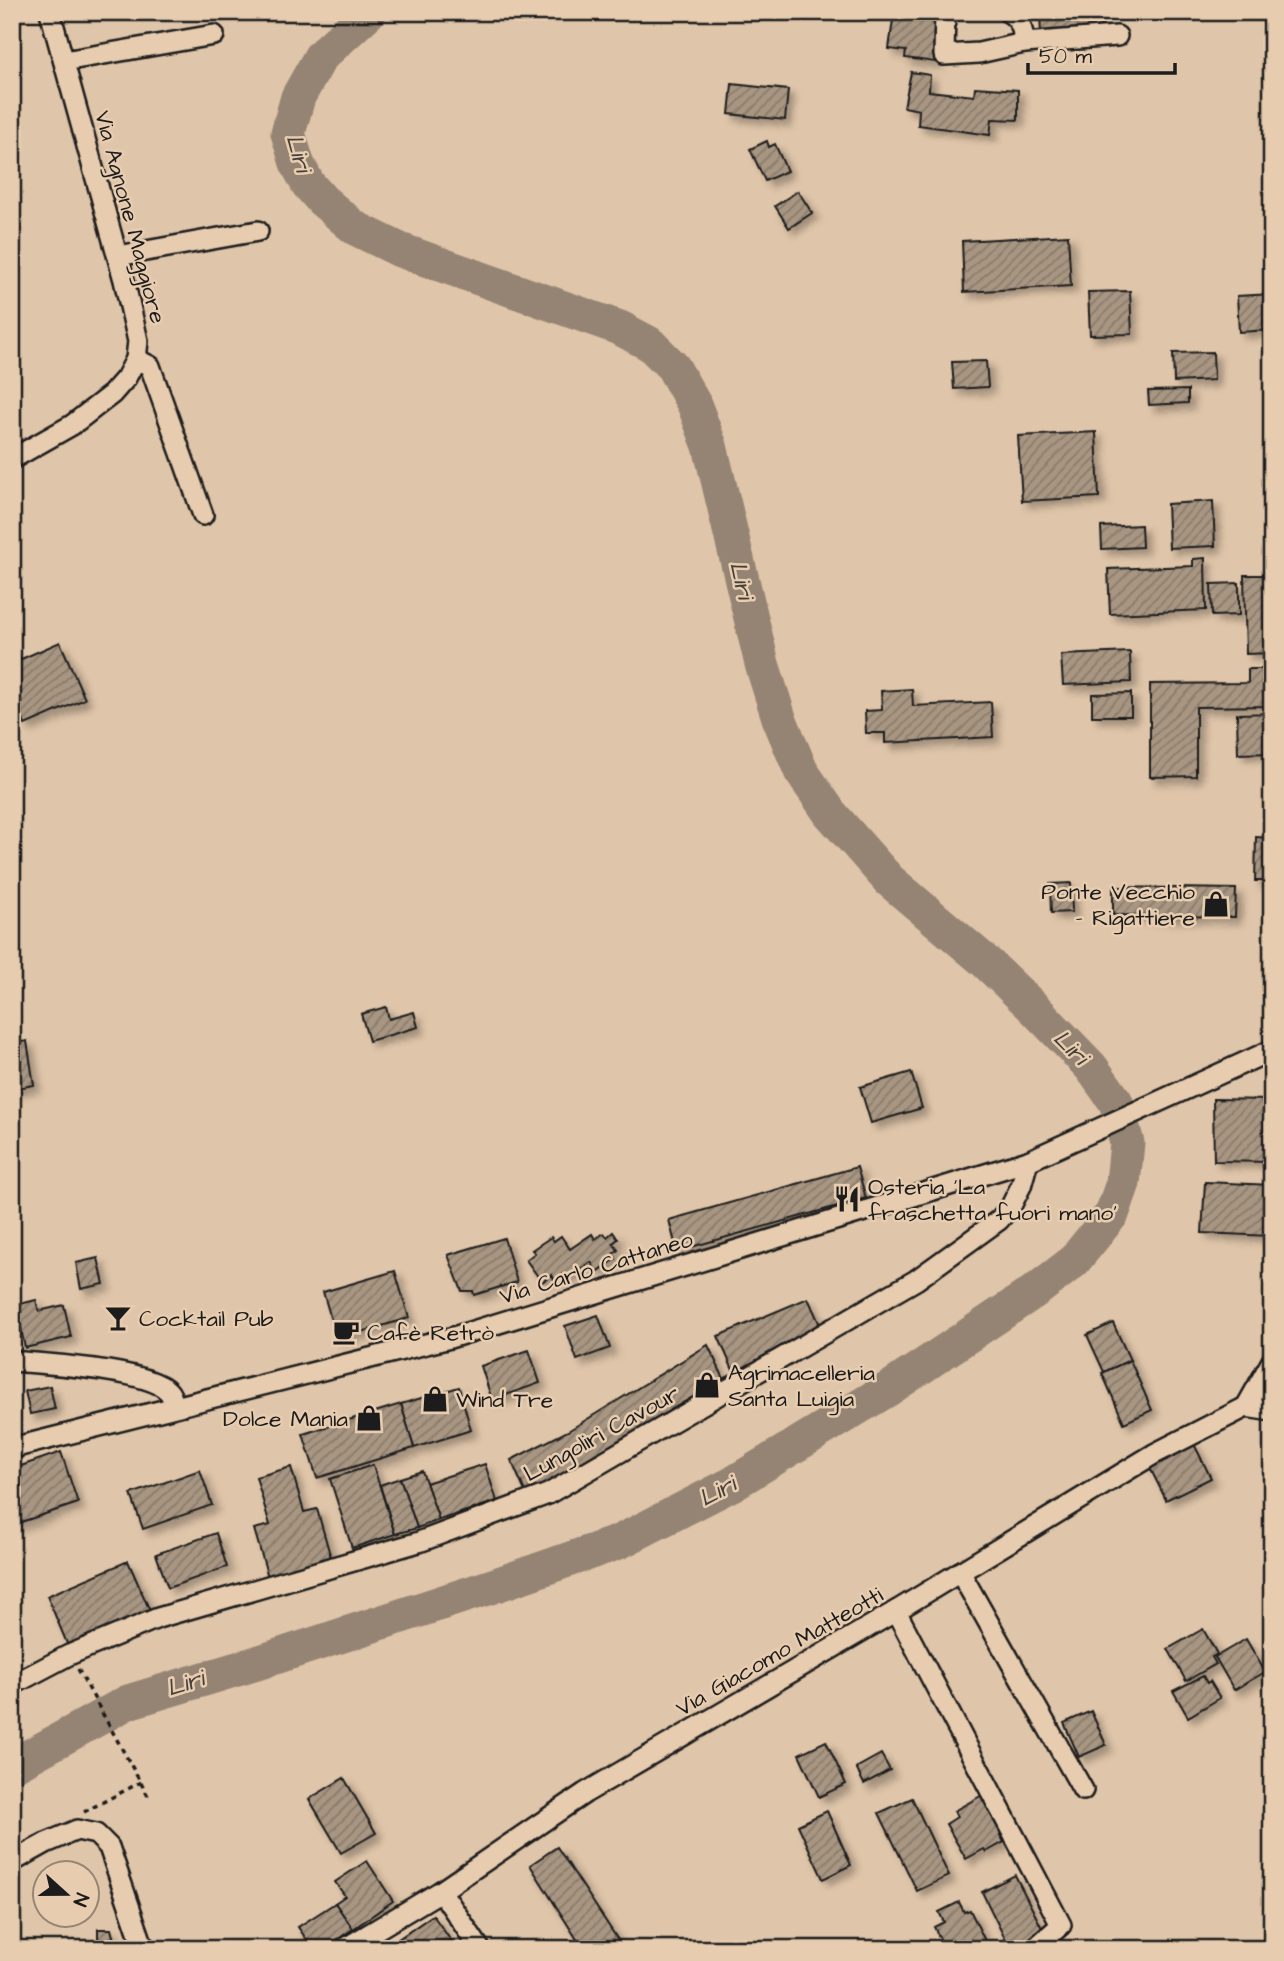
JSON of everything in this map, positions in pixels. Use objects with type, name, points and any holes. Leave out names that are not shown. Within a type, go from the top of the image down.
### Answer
[{"type":"street","name":"Via Agnone Maggiore","points":[[12,459],[98,407],[126,378],[136,359],[138,341],[118,256],[50,12]]},
{"type":"street","points":[[945,12],[944,55],[979,53],[1024,43],[1117,36]]},
{"type":"street","points":[[1008,12],[1022,27],[1024,43]]},
{"type":"street","points":[[64,61],[214,35]]},
{"type":"street","points":[[118,256],[258,231]]},
{"type":"street","points":[[136,359],[150,366],[204,516]]},
{"type":"street","name":"Via Carlo Cattaneo","points":[[12,1448],[450,1338],[1028,1161],[1272,1050]]},
{"type":"street","name":"Lungoliri Cavour","points":[[12,1685],[69,1655],[158,1618],[419,1542],[548,1494],[916,1280],[999,1220],[1011,1206],[1021,1186],[1028,1161]]},
{"type":"street","points":[[12,1361],[134,1376],[155,1382],[167,1390],[174,1406]]},
{"type":"street","points":[[1272,1361],[1246,1407],[1272,1411]]},
{"type":"street","name":"Via Giacomo Matteotti","points":[[344,1949],[440,1891],[585,1793],[896,1611],[1154,1454],[1246,1407]]},
{"type":"street","points":[[960,1572],[1083,1790]]},
{"type":"street","points":[[896,1611],[1061,1926],[1034,1949]]},
{"type":"street","points":[[12,1862],[77,1830],[96,1833],[109,1847],[145,1949]]},
{"type":"street","points":[[440,1891],[480,1949]]},
{"type":"path","points":[[74,1662],[148,1796]]},
{"type":"path","points":[[77,1816],[141,1782]]},
{"type":"building","points":[[894,12],[942,12],[935,62],[905,58],[906,51],[889,49]]},
{"type":"building","points":[[1040,12],[1100,12],[1101,33],[1041,37]]},
{"type":"building","points":[[911,72],[930,75],[929,91],[974,96],[975,87],[1018,90],[1018,120],[992,119],[990,135],[918,125],[919,110],[904,107]]},
{"type":"building","points":[[732,84],[788,90],[785,120],[729,114]]},
{"type":"building","points":[[767,141],[769,147],[775,144],[787,171],[765,181],[750,149]]},
{"type":"building","points":[[798,191],[812,213],[789,228],[775,206]]},
{"type":"building","points":[[1068,235],[1071,286],[964,292],[962,241]]},
{"type":"building","points":[[1130,291],[1132,334],[1090,335],[1088,292]]},
{"type":"building","points":[[1272,294],[1272,330],[1239,332],[1237,296]]},
{"type":"building","points":[[1213,352],[1214,380],[1174,382],[1173,353]]},
{"type":"building","points":[[986,361],[988,387],[954,389],[952,362]]},
{"type":"building","points":[[1188,390],[1188,403],[1149,405],[1148,391]]},
{"type":"building","points":[[1096,432],[1099,497],[1022,501],[1018,436]]},
{"type":"building","points":[[1213,501],[1215,546],[1169,548],[1167,504]]},
{"type":"building","points":[[1141,525],[1142,547],[1102,549],[1101,527]]},
{"type":"building","points":[[1205,558],[1206,610],[1110,614],[1108,569],[1193,566],[1193,559]]},
{"type":"building","points":[[1244,575],[1272,575],[1272,653],[1246,654]]},
{"type":"building","points":[[1239,583],[1239,615],[1212,616],[1211,584]]},
{"type":"building","points":[[60,642],[85,699],[25,725],[12,696],[12,663]]},
{"type":"building","points":[[1130,652],[1131,682],[1063,685],[1061,655]]},
{"type":"building","points":[[1248,669],[1272,669],[1272,706],[1196,707],[1196,776],[1150,777],[1150,684],[1248,683]]},
{"type":"building","points":[[912,689],[913,706],[991,702],[993,737],[885,743],[885,733],[866,733],[865,711],[882,710],[881,691]]},
{"type":"building","points":[[1131,693],[1131,716],[1092,716],[1092,694]]},
{"type":"building","points":[[1272,713],[1272,753],[1238,754],[1237,714]]},
{"type":"building","points":[[1256,837],[1271,838],[1271,881],[1255,881]]},
{"type":"building","points":[[1071,883],[1072,912],[1051,913],[1050,884]]},
{"type":"building","points":[[1113,887],[1236,889],[1235,917],[1113,915]]},
{"type":"building","points":[[386,1007],[389,1019],[414,1012],[418,1027],[369,1041],[361,1014]]},
{"type":"building","points":[[27,1041],[34,1085],[12,1089],[12,1044]]},
{"type":"building","points":[[911,1072],[922,1108],[871,1123],[860,1087]]},
{"type":"building","points":[[1213,1099],[1272,1100],[1272,1162],[1214,1161]]},
{"type":"building","points":[[857,1167],[866,1198],[677,1251],[669,1220]]},
{"type":"building","points":[[1205,1182],[1272,1185],[1270,1236],[1202,1233]]},
{"type":"building","points":[[613,1232],[618,1239],[613,1243],[618,1250],[613,1254],[616,1259],[597,1272],[591,1262],[567,1279],[564,1274],[555,1281],[552,1275],[542,1282],[526,1260],[535,1253],[532,1250],[551,1237],[554,1241],[561,1236],[570,1249],[592,1234],[595,1239],[604,1233],[607,1237]]},
{"type":"building","points":[[504,1238],[517,1282],[474,1295],[473,1291],[462,1291],[448,1255]]},
{"type":"building","points":[[98,1258],[104,1284],[81,1289],[76,1263]]},
{"type":"building","points":[[395,1271],[409,1318],[337,1339],[323,1292]]},
{"type":"building","points":[[808,1298],[821,1327],[737,1379],[718,1336]]},
{"type":"building","points":[[36,1300],[39,1311],[64,1305],[71,1337],[25,1348],[16,1305]]},
{"type":"building","points":[[598,1315],[610,1348],[577,1360],[565,1326]]},
{"type":"building","points":[[1113,1323],[1130,1360],[1104,1372],[1087,1335]]},
{"type":"building","points":[[708,1345],[727,1385],[581,1467],[526,1494],[511,1460],[568,1431]]},
{"type":"building","points":[[529,1350],[540,1383],[492,1400],[481,1366]]},
{"type":"building","points":[[1130,1360],[1152,1410],[1124,1423],[1102,1373]]},
{"type":"building","points":[[50,1386],[55,1409],[30,1414],[25,1391]]},
{"type":"building","points":[[459,1387],[471,1430],[414,1448],[401,1404]]},
{"type":"building","points":[[401,1404],[414,1448],[317,1478],[303,1434]]},
{"type":"building","points":[[1193,1442],[1211,1478],[1166,1500],[1148,1464]]},
{"type":"building","points":[[61,1452],[78,1503],[12,1525],[12,1469]]},
{"type":"building","points":[[485,1464],[497,1501],[439,1520],[426,1483]]},
{"type":"building","points":[[373,1465],[395,1534],[352,1548],[330,1479]]},
{"type":"building","points":[[291,1467],[304,1512],[317,1509],[331,1558],[268,1577],[254,1529],[270,1525],[256,1477]]},
{"type":"building","points":[[200,1470],[212,1505],[143,1529],[131,1494]]},
{"type":"building","points":[[422,1471],[439,1520],[417,1528],[400,1478]]},
{"type":"building","points":[[400,1478],[417,1528],[395,1534],[380,1485]]},
{"type":"building","points":[[216,1533],[227,1567],[168,1588],[156,1554]]},
{"type":"building","points":[[128,1561],[150,1611],[68,1646],[47,1596]]},
{"type":"building","points":[[1203,1629],[1217,1654],[1212,1657],[1216,1664],[1186,1681],[1168,1649]]},
{"type":"building","points":[[1246,1639],[1265,1672],[1234,1690],[1215,1657]]},
{"type":"building","points":[[1203,1676],[1207,1683],[1210,1681],[1220,1698],[1188,1717],[1173,1691]]},
{"type":"building","points":[[1091,1711],[1106,1745],[1079,1757],[1064,1723]]},
{"type":"building","points":[[826,1741],[846,1784],[819,1797],[799,1754]]},
{"type":"building","points":[[881,1754],[890,1770],[864,1784],[856,1768]]},
{"type":"building","points":[[344,1778],[376,1833],[341,1853],[309,1799]]},
{"type":"building","points":[[986,1793],[1007,1832],[1000,1835],[1004,1842],[966,1859],[946,1824],[957,1817],[954,1811]]},
{"type":"building","points":[[912,1798],[949,1876],[917,1891],[879,1813]]},
{"type":"building","points":[[827,1811],[851,1865],[823,1879],[798,1825]]},
{"type":"building","points":[[557,1847],[624,1949],[583,1949],[530,1865]]},
{"type":"building","points":[[367,1861],[393,1901],[353,1929],[335,1903],[345,1896],[335,1882]]},
{"type":"building","points":[[1015,1875],[1044,1932],[1010,1949],[982,1892]]},
{"type":"building","points":[[959,1902],[964,1912],[970,1910],[989,1949],[945,1949],[934,1927],[944,1922],[939,1912]]},
{"type":"building","points":[[335,1903],[353,1929],[323,1949],[313,1949],[298,1927]]},
{"type":"building","points":[[433,1915],[454,1945],[448,1949],[387,1947]]},
{"type":"building","points":[[111,1929],[114,1940],[122,1941],[125,1949],[98,1949],[98,1930]]},
{"type":"waterway","name":"Liri","points":[[12,1766],[128,1702],[257,1663],[619,1542],[732,1484],[890,1388],[1038,1289],[1073,1262],[1112,1214],[1123,1183],[1127,1143],[1116,1102],[1091,1067],[987,963],[889,880],[830,813],[801,771],[779,718],[762,664],[710,446],[694,404],[673,367],[650,344],[620,328],[400,250],[355,228],[322,200],[308,184],[297,163],[288,133],[298,97],[321,56],[369,12]]},
{"type":"place","name":"Ponte Vecchio - Rigattiere","points":[[1216,904]]},
{"type":"place","name":"Osteria 'La fraschetta fuori mano'","points":[[847,1199]]},
{"type":"place","name":"Cocktail Pub","points":[[118,1318]]},
{"type":"place","name":"Cafè Retrò","points":[[346,1332]]},
{"type":"place","name":"Agrimacelleria Santa Luigia","points":[[707,1385]]},
{"type":"place","name":"Wind Tre","points":[[435,1399]]},
{"type":"place","name":"Dolce Mania","points":[[369,1418]]}]
